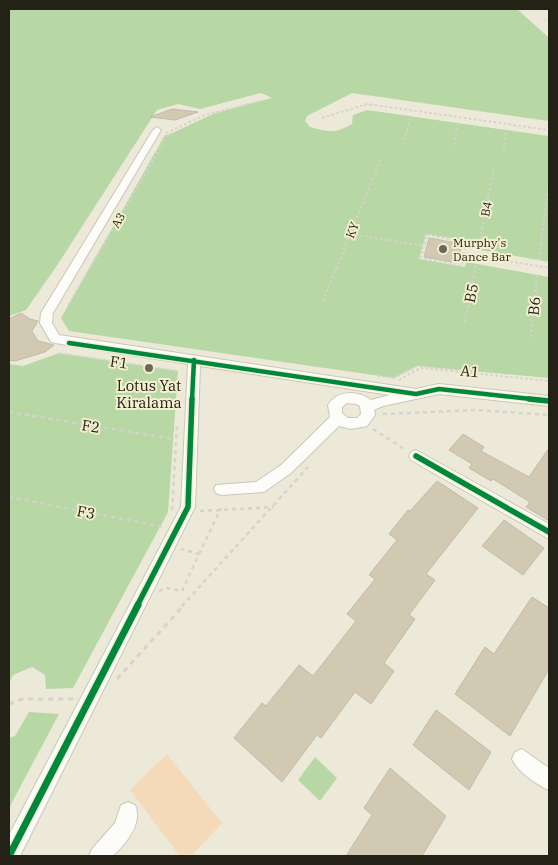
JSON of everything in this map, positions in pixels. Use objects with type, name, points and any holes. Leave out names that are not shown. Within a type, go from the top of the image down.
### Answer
[{"type":"street","points":[[159,132],[47,313],[46,323],[63,349],[194,360],[416,394]]},
{"type":"street","points":[[9,856],[79,699],[188,507],[194,360]]},
{"type":"street","points":[[373,411],[359,399],[343,399],[336,405],[335,414],[346,423],[357,424],[368,416],[373,411],[380,402],[439,389],[549,401]]},
{"type":"street","points":[[221,489],[259,488],[286,469],[338,418]]},
{"type":"street","points":[[416,456],[549,532]]},
{"type":"street","points":[[522,758],[549,780]]},
{"type":"street","points":[[99,856],[113,843],[119,832],[124,828],[128,821],[128,812]]},
{"type":"path","points":[[537,14],[548,20]]},
{"type":"path","points":[[159,132],[168,133],[205,115],[263,100]]},
{"type":"path","points":[[322,118],[367,104],[549,130]]},
{"type":"path","points":[[404,140],[412,117]]},
{"type":"path","points":[[454,145],[458,124]]},
{"type":"path","points":[[504,150],[506,131]]},
{"type":"path","points":[[539,260],[549,184]]},
{"type":"path","points":[[350,234],[424,246]]},
{"type":"path","points":[[427,235],[466,242],[462,266],[421,258],[424,246],[427,235]]},
{"type":"path","points":[[461,253],[549,268]]},
{"type":"path","points":[[63,349],[181,369],[181,378]]},
{"type":"path","points":[[376,379],[396,382],[420,368],[549,380]]},
{"type":"path","points":[[373,411],[476,410],[549,414]]},
{"type":"path","points":[[172,512],[178,417]]},
{"type":"path","points":[[368,426],[416,456]]},
{"type":"path","points":[[110,684],[117,679],[274,507],[310,464]]},
{"type":"path","points":[[192,512],[222,508],[274,507]]},
{"type":"path","points":[[155,592],[166,588],[182,591],[222,508]]},
{"type":"path","points":[[174,547],[199,554]]},
{"type":"path","points":[[9,704],[23,699],[79,699]]},
{"type":"path","points":[[69,708],[79,699]]},
{"type":"shaded area","points":[[9,9],[517,9],[549,38],[549,121],[352,93],[307,116],[305,121],[310,127],[336,131],[352,124],[353,115],[367,110],[549,136],[549,262],[469,248],[470,241],[426,234],[419,259],[465,267],[466,262],[549,277],[549,378],[417,366],[394,378],[69,331],[61,318],[165,135],[215,113],[272,98],[261,93],[200,109],[178,104],[157,110],[58,264],[26,310],[9,316]]},
{"type":"shaded area","points":[[59,353],[178,371],[168,512],[73,688],[46,689],[45,675],[32,667],[13,675],[9,683],[9,364],[23,366]]},
{"type":"shaded area","points":[[29,712],[59,714],[9,808],[9,738],[15,736]]},
{"type":"shaded area","points":[[167,754],[222,823],[191,856],[180,856],[130,790]]},
{"type":"shaded area","points":[[315,757],[337,778],[320,801],[298,780]]},
{"type":"building","points":[[172,109],[198,112],[175,120],[150,117]]},
{"type":"building","name":"Murphy's Dance Bar","points":[[429,238],[462,244],[457,263],[424,257]]},
{"type":"building","points":[[21,313],[30,319],[38,321],[32,331],[38,341],[54,345],[45,352],[15,361],[9,360],[9,319]]},
{"type":"building","points":[[463,434],[484,447],[481,451],[529,477],[549,448],[549,521],[526,507],[530,502],[493,479],[491,481],[469,468],[472,464],[449,450]]},
{"type":"building","points":[[437,481],[478,508],[426,574],[435,580],[409,615],[415,619],[384,663],[394,671],[371,704],[355,692],[321,738],[317,735],[282,782],[234,738],[262,703],[266,706],[299,665],[313,676],[356,621],[347,614],[375,579],[369,575],[397,540],[389,534],[408,510],[410,511]]},
{"type":"building","points":[[504,520],[544,548],[523,575],[482,546]]},
{"type":"building","points":[[532,597],[549,608],[549,669],[510,736],[455,694],[485,647],[494,654]]},
{"type":"building","points":[[436,710],[491,752],[469,790],[413,745]]},
{"type":"building","points":[[390,768],[446,816],[422,856],[346,856],[372,815],[364,808]]},
{"type":"cycle path","name":"F1","points":[[69,343],[416,394],[439,389],[549,401]]},
{"type":"cycle path","points":[[9,856],[188,507],[194,360]]},
{"type":"cycle path","points":[[416,456],[549,532]]},
{"type":"place","name":"Murphy's Dance Bar","points":[[443,249]]},
{"type":"place","name":"Lotus Yat Kiralama","points":[[149,368]]}]
